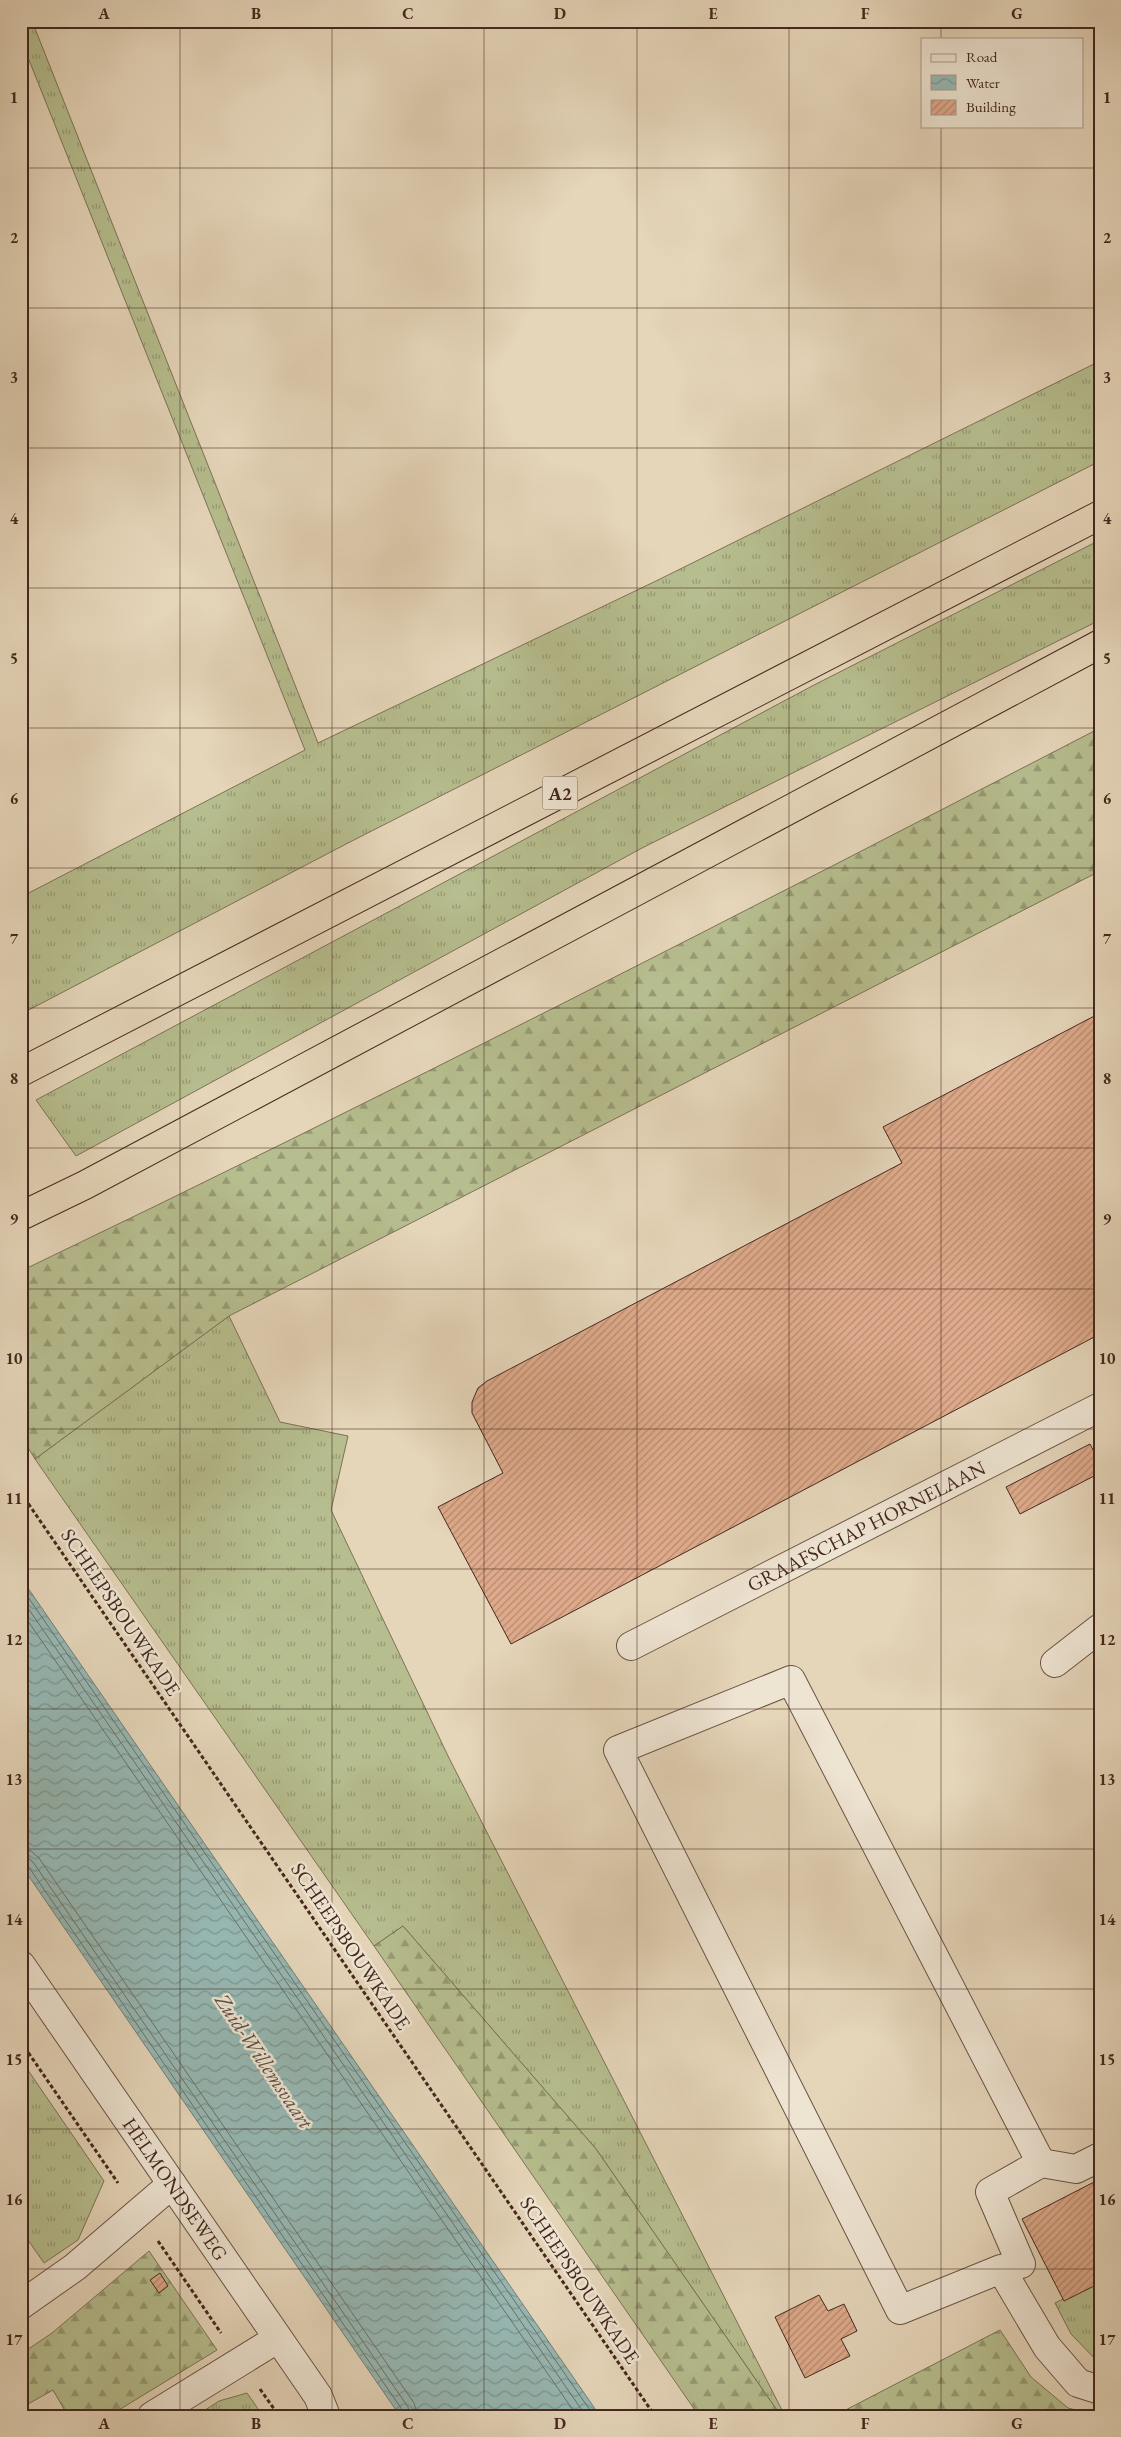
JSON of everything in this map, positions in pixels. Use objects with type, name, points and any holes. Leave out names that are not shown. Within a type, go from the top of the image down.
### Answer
[{"type":"highway","name":"A2","points":[[21,1072],[1100,515]]},
{"type":"highway","points":[[21,1216],[85,1185],[1100,644]]},
{"type":"street","name":"GRAAFSCHAP HORNELAAN","points":[[632,1646],[1100,1407]]},
{"type":"street","points":[[1054,1663],[1100,1628]]},
{"type":"street","points":[[1041,2163],[791,1680],[618,1750],[900,2310],[1001,2269],[1022,2264],[990,2192],[1041,2163],[1076,2169],[1100,2157]]},
{"type":"street","name":"HELMONDSEWEG","points":[[21,1965],[318,2396],[326,2416]]},
{"type":"street","points":[[25,2294],[75,2267],[172,2184]]},
{"type":"street","points":[[1001,2269],[1047,2346],[1078,2383],[1100,2390]]},
{"type":"street","points":[[152,2416],[277,2339]]},
{"type":"path","name":"SCHEEPSBOUWKADE","points":[[21,1493],[655,2416]]},
{"type":"green space","points":[[21,21],[32,21],[318,743],[656,581],[1100,361],[1100,461],[348,843],[21,1014],[21,897],[305,750],[21,40]]},
{"type":"green space","points":[[1100,540],[1100,620],[642,848],[76,1156],[36,1100],[814,685]]},
{"type":"green space","points":[[1100,728],[1100,871],[229,1316],[35,1459],[21,1436],[21,1271],[428,1072]]},
{"type":"green space","points":[[229,1316],[280,1422],[348,1436],[331,1510],[449,1758],[785,2416],[781,2416],[596,2149],[403,1926],[374,1946],[35,1459]]},
{"type":"green space","points":[[403,1926],[596,2149],[781,2416],[699,2416],[374,1946]]},
{"type":"green space","points":[[21,2060],[104,2181],[78,2240],[44,2263],[21,2230]]},
{"type":"green space","points":[[149,2251],[217,2350],[109,2416],[68,2416],[53,2390],[21,2408],[21,2354],[52,2333]]},
{"type":"green space","points":[[1100,2281],[1100,2364],[1071,2334],[1055,2303]]},
{"type":"green space","points":[[1000,2330],[1031,2377],[1068,2408],[1099,2416],[834,2416]]},
{"type":"green space","points":[[247,2393],[263,2416],[196,2416],[219,2401]]},
{"type":"water","name":"Zuid-Willemsvaart","points":[[21,1578],[600,2416],[400,2416],[21,1865]]},
{"type":"building","points":[[1100,1013],[1100,1334],[511,1644],[438,1507],[503,1473],[472,1413],[472,1402],[478,1388],[487,1381],[902,1163],[883,1127]]},
{"type":"building","points":[[1090,1444],[1100,1463],[1100,1473],[1020,1514],[1006,1487]]},
{"type":"building","points":[[1100,2179],[1100,2283],[1064,2301],[1022,2219]]},
{"type":"building","points":[[160,2273],[168,2286],[159,2293],[150,2280]]},
{"type":"building","points":[[819,2295],[828,2311],[844,2304],[857,2331],[841,2339],[850,2356],[805,2378],[775,2317]]}]
